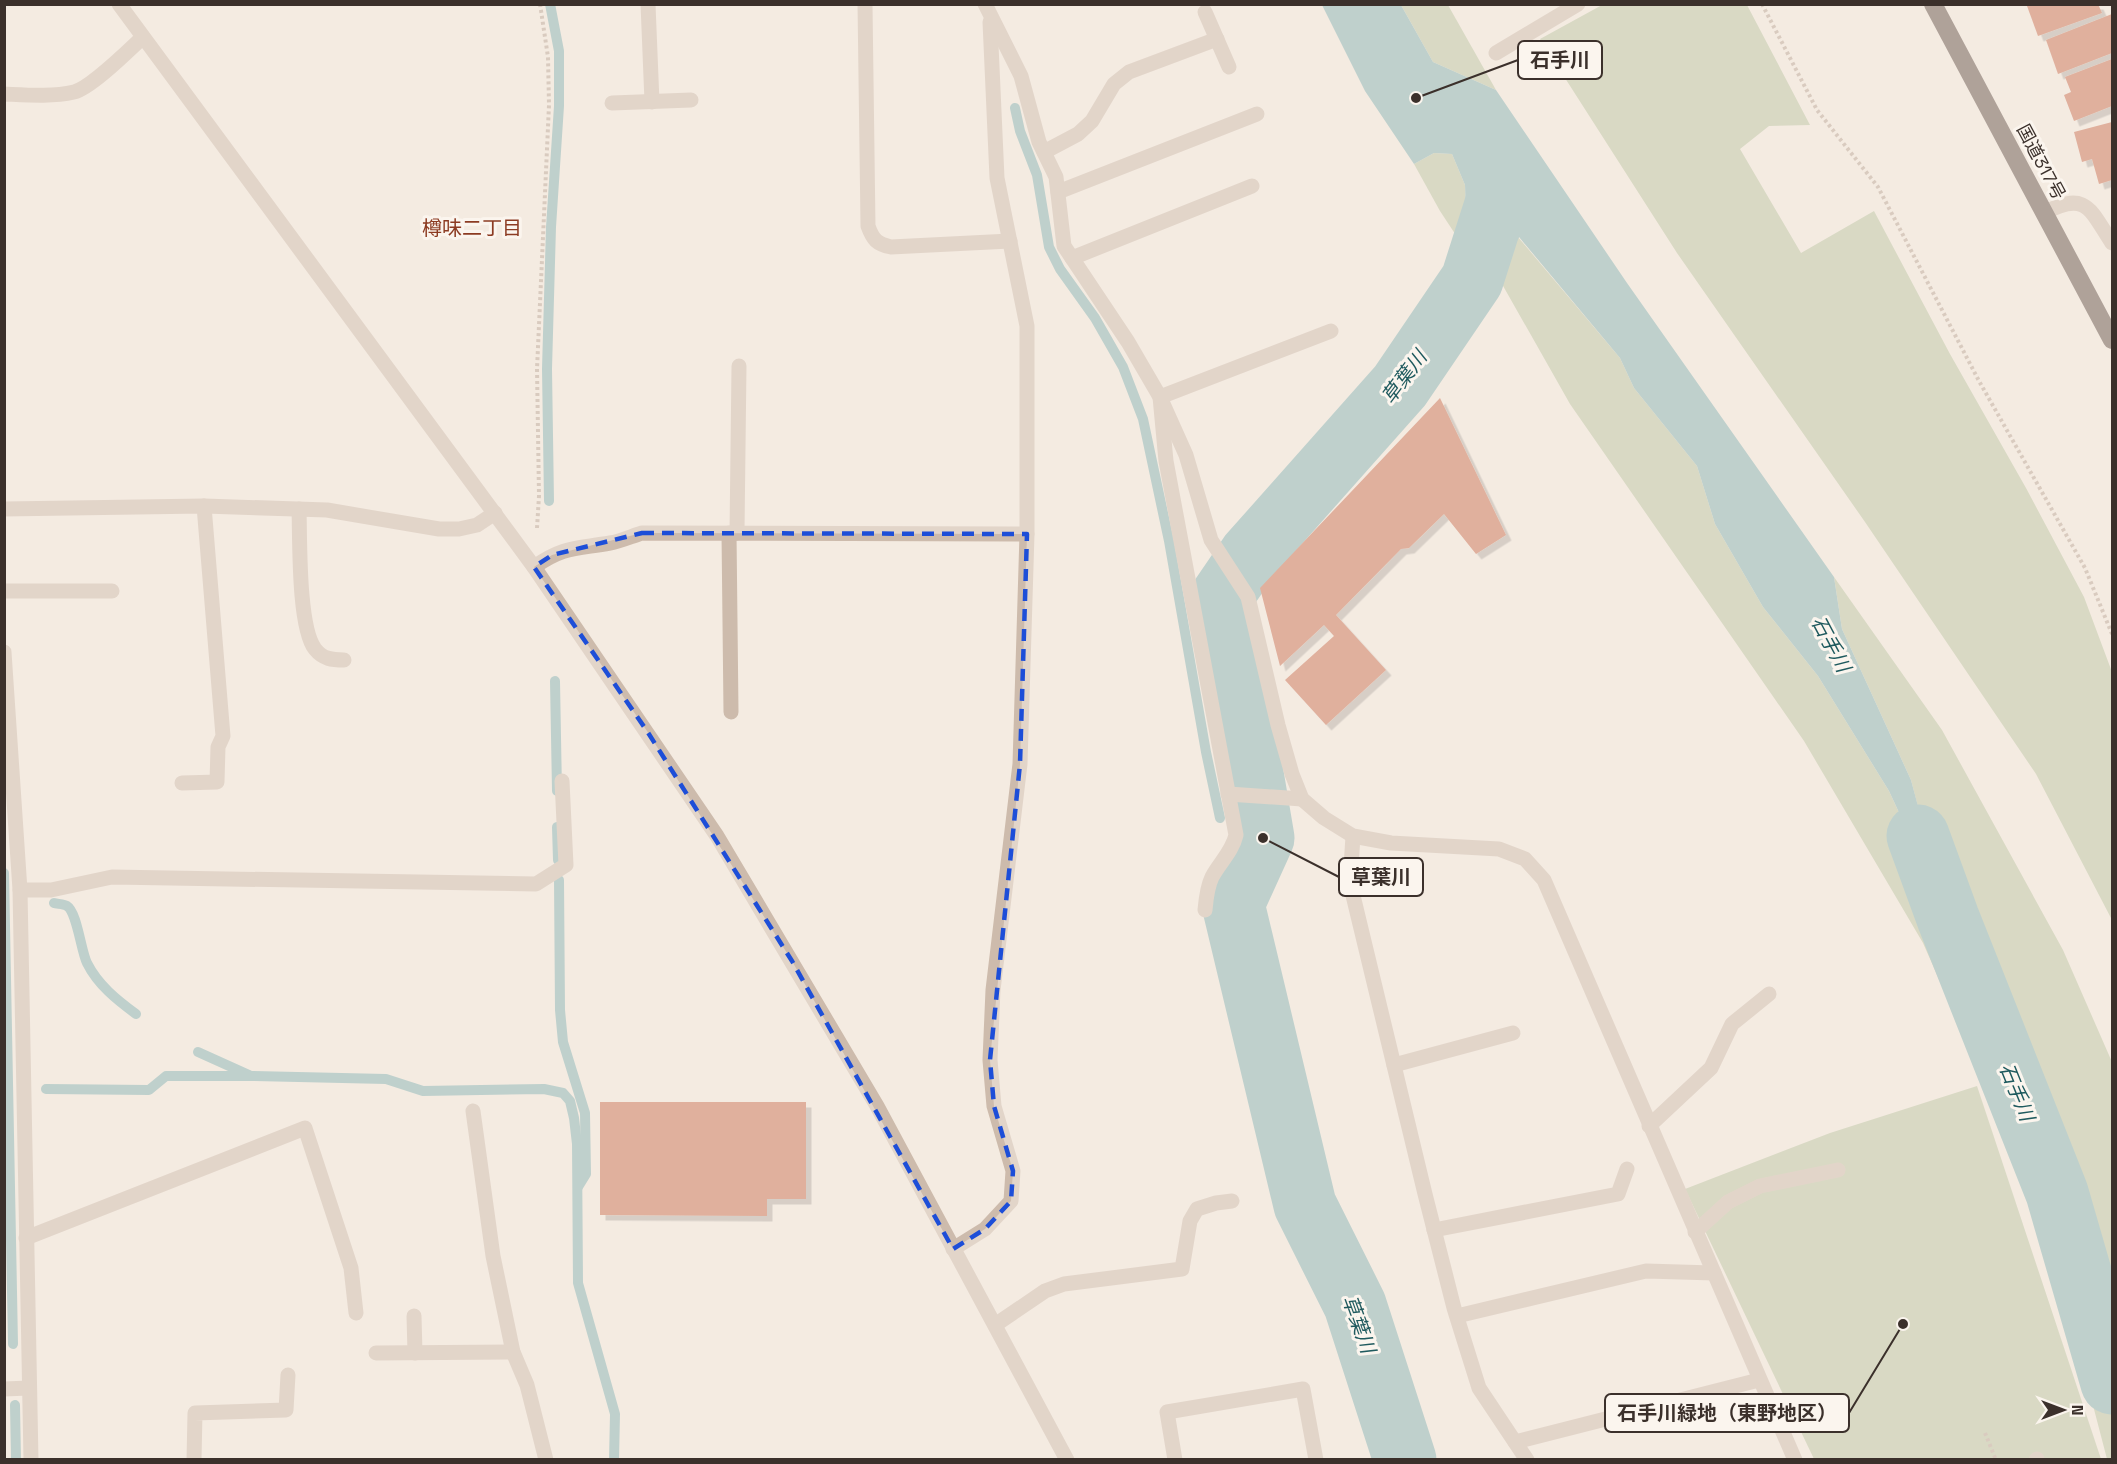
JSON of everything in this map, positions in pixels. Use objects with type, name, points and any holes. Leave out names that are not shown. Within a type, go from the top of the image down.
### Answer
[{"type":"highway","name":"国道317号","points":[[1934,4],[2112,340]]},
{"type":"street","points":[[119,4],[534,567],[717,836],[877,1106],[1067,1460]]},
{"type":"street","points":[[648,4],[652,102]]},
{"type":"street","points":[[865,4],[868,226],[872,237],[878,244],[891,247],[1010,241]]},
{"type":"street","points":[[1496,53],[1578,4]]},
{"type":"street","points":[[953,1250],[985,1228],[1011,1201],[1013,1171],[994,1107],[990,1060],[994,980],[1020,764],[1027,534],[1027,326],[997,178],[987,10]]},
{"type":"street","points":[[987,10],[1021,76],[1039,142],[1056,177],[1065,246],[1128,342],[1160,397],[1186,454],[1211,540],[1248,597],[1278,725],[1302,799],[1324,818],[1353,836],[1391,843],[1498,849],[1525,859],[1544,880],[1795,1460]]},
{"type":"street","points":[[1205,12],[1229,67]]},
{"type":"street","points":[[4,94],[54,95],[77,92],[106,71],[143,37]]},
{"type":"street","points":[[1044,152],[1078,134],[1092,120],[1114,84],[1129,72],[1217,39]]},
{"type":"street","points":[[612,104],[691,100]]},
{"type":"street","points":[[1058,192],[1257,114]]},
{"type":"street","points":[[1072,258],[1251,186]]},
{"type":"street","points":[[2044,213],[2062,204],[2075,203],[2088,207],[2112,243]]},
{"type":"street","points":[[1160,397],[1331,331]]},
{"type":"street","points":[[731,712],[733,533],[739,366]]},
{"type":"street","points":[[1160,397],[1166,461],[1233,794],[1236,835],[1233,846],[1211,878],[1206,910]]},
{"type":"street","points":[[4,509],[204,506],[327,510],[439,529],[459,529],[477,525],[495,513]]},
{"type":"street","points":[[182,783],[217,782],[218,747],[223,736],[204,506]]},
{"type":"street","points":[[299,509],[307,632],[315,648],[327,659],[344,660]]},
{"type":"street","points":[[534,567],[552,555],[575,547],[612,543],[642,533],[1027,534]]},
{"type":"street","points":[[4,591],[112,591]]},
{"type":"street","points":[[4,652],[20,890],[31,1460]]},
{"type":"street","points":[[20,890],[51,890],[112,878],[536,884],[566,865],[562,781]]},
{"type":"street","points":[[1233,794],[1302,799]]},
{"type":"street","points":[[1353,836],[1350,883],[1457,1316],[1479,1388],[1527,1460]]},
{"type":"street","points":[[1649,1126],[1711,1068],[1732,1024],[1770,994]]},
{"type":"street","points":[[1394,1065],[1513,1033]]},
{"type":"street","points":[[472,1111],[493,1256],[513,1352],[527,1385],[546,1460]]},
{"type":"street","points":[[26,1238],[305,1128],[351,1268],[356,1313]]},
{"type":"street","points":[[1434,1230],[1618,1194],[1627,1169]]},
{"type":"street","points":[[1695,1232],[1728,1202],[1760,1186],[1838,1170]]},
{"type":"street","points":[[994,1325],[1045,1291],[1065,1284],[1182,1269],[1190,1221],[1197,1209],[1232,1201]]},
{"type":"street","points":[[1457,1316],[1646,1271],[1714,1273]]},
{"type":"street","points":[[414,1316],[415,1353]]},
{"type":"street","points":[[376,1353],[513,1352]]},
{"type":"street","points":[[194,1460],[195,1413],[286,1410],[288,1375]]},
{"type":"street","points":[[1515,1442],[1759,1380]]},
{"type":"street","points":[[4,1389],[29,1388]]},
{"type":"street","points":[[1175,1460],[1167,1412],[1303,1389],[1316,1460]]},
{"type":"path","points":[[534,567],[539,496],[537,369],[549,105],[548,57],[540,4]]},
{"type":"path","points":[[1762,4],[1817,110],[1878,187],[1979,381],[2085,568],[2112,634]]},
{"type":"path","points":[[1985,1433],[1996,1460]]},
{"type":"highlighted area","points":[[642,533],[1027,534],[1020,764],[990,1060],[994,1106],[1013,1171],[1011,1201],[985,1229],[953,1249],[792,961],[647,731],[534,567],[552,555]]},
{"type":"green space","points":[[1401,5],[1448,5],[1496,90],[1433,62]]},
{"type":"green space","points":[[1602,5],[1747,5],[1810,125],[1769,126],[1740,149],[1801,253],[1874,211],[2084,597],[2112,672],[2112,920],[2036,774],[1865,522],[1677,253],[1540,39]]},
{"type":"green space","points":[[1434,153],[1452,154],[1465,185],[1467,252],[1440,211],[1414,164]]},
{"type":"green space","points":[[1518,237],[1620,358],[1634,388],[1697,466],[1715,524],[1763,607],[1818,676],[1889,791],[1946,914],[1911,780],[1842,629],[1834,577],[1942,730],[2063,950],[2112,1062],[2112,1459],[2107,1459],[2078,1348],[2033,1193],[1923,943],[1804,741],[1570,404],[1498,277]]},
{"type":"green space","points":[[1977,1086],[2101,1459],[1814,1459],[1685,1189],[1830,1133]]},
{"type":"water","points":[[1322,5],[1401,5],[1433,62],[1496,90],[1627,283],[1834,577],[1842,629],[1911,780],[1948,918],[1889,791],[1818,676],[1763,607],[1715,524],[1697,466],[1634,388],[1620,358],[1519,237],[1498,277],[1467,252],[1465,185],[1452,154],[1434,153],[1414,164],[1365,91]]},
{"type":"building","points":[[2030,4],[2098,4],[2102,13],[2038,36],[2027,6]]},
{"type":"building","points":[[2112,14],[2112,53],[2058,74],[2046,40]]},
{"type":"building","points":[[2112,59],[2112,106],[2074,121],[2064,95],[2071,92],[2065,77]]},
{"type":"building","points":[[2112,122],[2112,180],[2099,184],[2092,159],[2082,162],[2074,132]]},
{"type":"building","points":[[1440,398],[1506,535],[1476,554],[1444,514],[1409,548],[1401,549],[1336,615],[1386,670],[1326,725],[1285,680],[1334,636],[1324,625],[1280,666],[1260,588]]},
{"type":"building","points":[[600,1102],[806,1102],[806,1199],[767,1199],[767,1216],[600,1215]]},
{"type":"waterway","points":[[549,501],[547,369],[551,227],[559,106],[559,51],[550,4]]},
{"type":"waterway","points":[[1015,108],[1020,131],[1037,175],[1049,247],[1060,269],[1095,318],[1123,367],[1143,419],[1169,541],[1206,752],[1220,818]]},
{"type":"waterway","name":"草葉川","points":[[1405,1460],[1355,1305],[1305,1205],[1233,904],[1263,838],[1222,596],[1250,555],[1400,386],[1472,280],[1501,189]]},
{"type":"waterway","points":[[555,681],[557,791]]},
{"type":"waterway","points":[[557,827],[558,860]]},
{"type":"waterway","name":"石手川","points":[[1918,836],[2057,1193],[2112,1383]]},
{"type":"waterway","points":[[1237,867],[1244,878]]},
{"type":"waterway","points":[[4,873],[13,1344]]},
{"type":"waterway","points":[[559,880],[560,1010],[563,1042],[585,1113],[586,1174],[578,1187]]},
{"type":"waterway","points":[[54,903],[66,905],[74,916],[87,963],[102,985],[136,1014]]},
{"type":"waterway","points":[[198,1052],[249,1075]]},
{"type":"waterway","points":[[46,1089],[149,1090],[166,1076],[252,1076],[386,1079],[423,1091],[544,1089],[563,1093],[570,1101],[577,1144],[578,1283],[615,1414],[614,1460]]},
{"type":"waterway","points":[[15,1405],[16,1460]]},
{"type":"place","name":"石手川","points":[[1416,98]]},
{"type":"place","name":"草葉川","points":[[1263,838]]},
{"type":"place","name":"石手川緑地（東野地区）","points":[[1903,1324]]},
{"type":"district","name":"樽味二丁目","points":[[472,228]]}]
